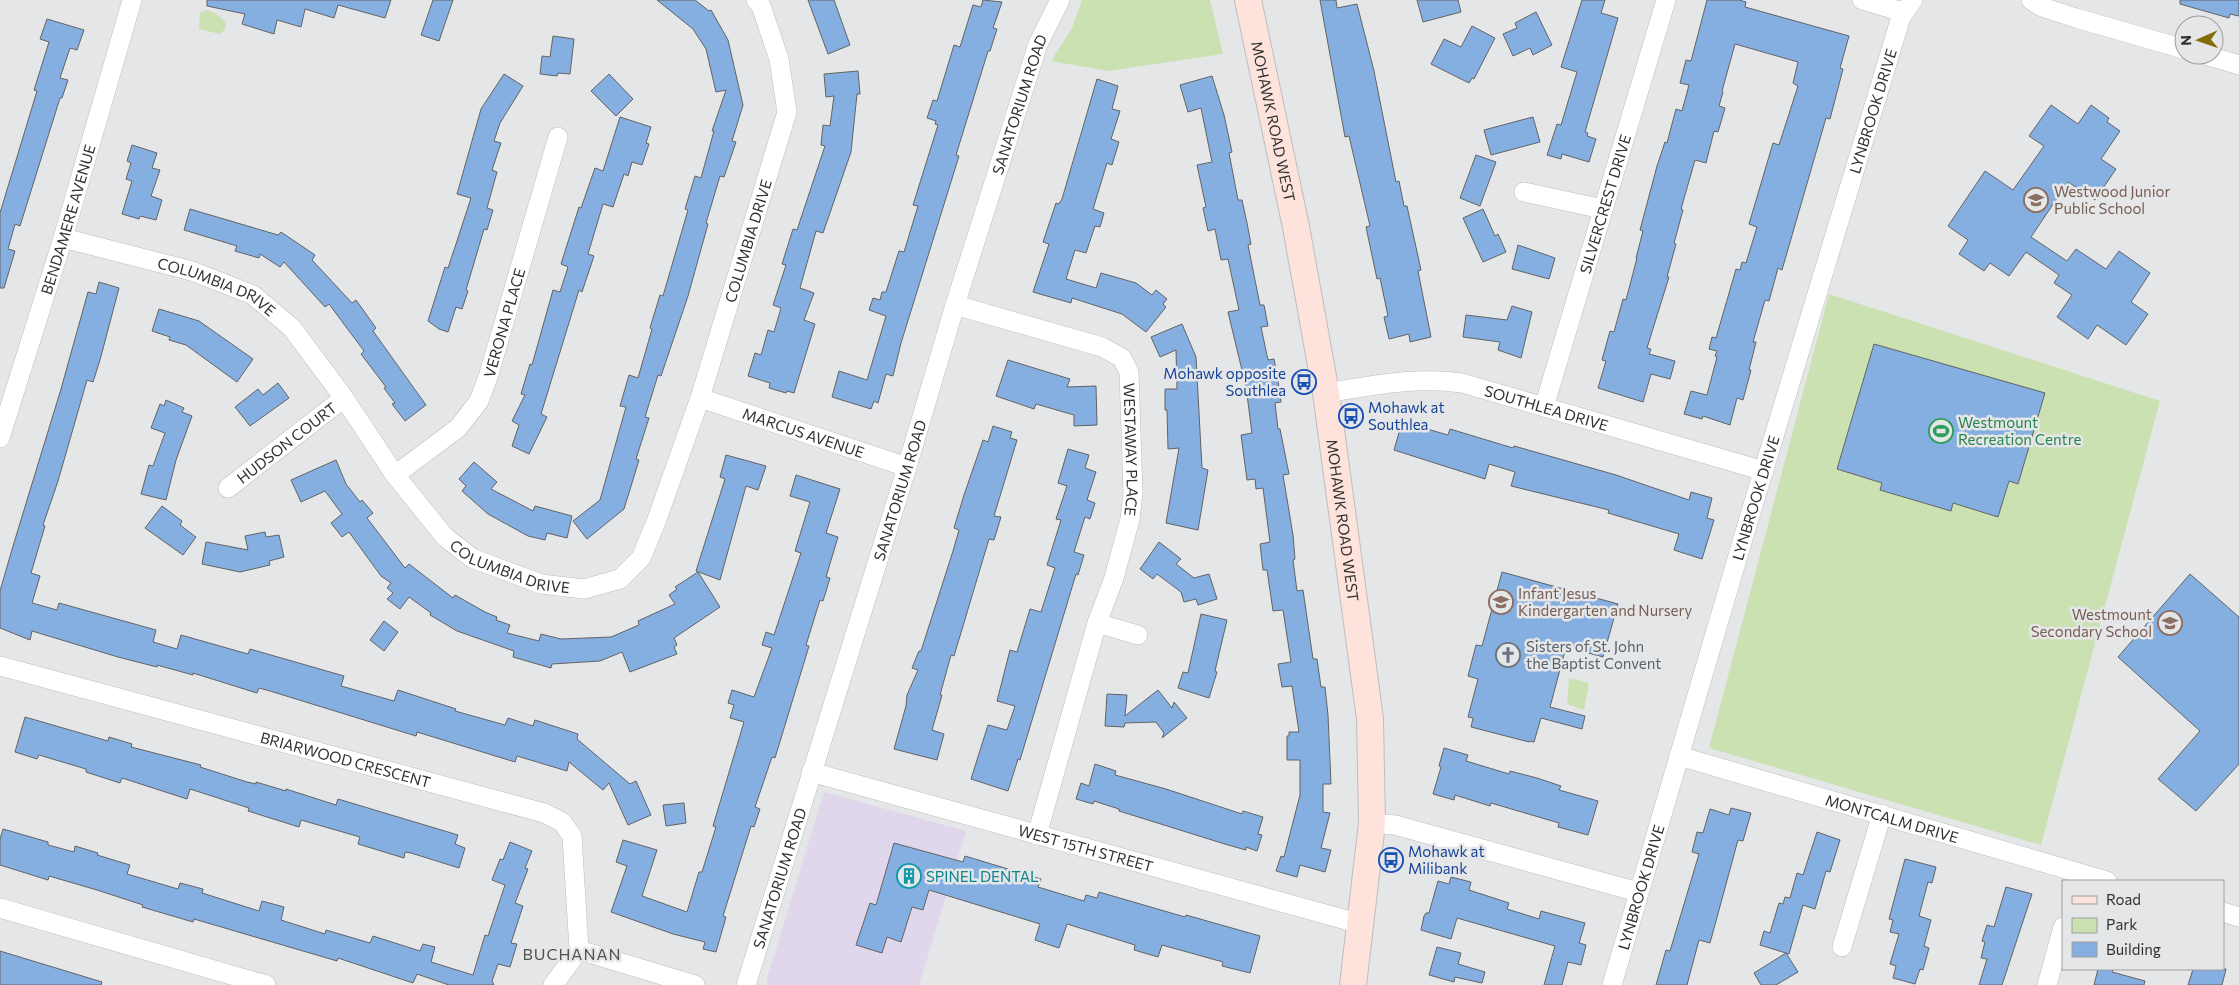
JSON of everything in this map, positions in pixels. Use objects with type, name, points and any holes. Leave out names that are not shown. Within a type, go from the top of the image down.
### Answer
[{"type":"main road","name":"MOHAWK ROAD WEST","points":[[1248,0],[1296,227],[1326,392],[1370,719],[1372,823],[1353,985]]},
{"type":"street","name":"BENDAMERE AVENUE","points":[[0,438],[7,389],[63,238],[132,0]]},
{"type":"street","name":"COLUMBIA DRIVE","points":[[63,238],[192,271],[253,295],[292,328],[344,398],[395,475],[445,537],[472,558],[541,584],[584,589],[620,579],[641,558],[656,522],[700,398],[787,112],[780,59],[761,6],[756,0]]},
{"type":"street","name":"SANATORIUM ROAD","points":[[746,985],[907,467],[955,305],[1038,44],[1060,0]]},
{"type":"street","name":"SILVERCREST DRIVE","points":[[1544,407],[1666,0]]},
{"type":"street","points":[[1862,0],[1908,6]]},
{"type":"street","points":[[2031,0],[2042,7],[2076,18],[2174,46]]},
{"type":"street","name":"LYNBROOK DRIVE","points":[[1612,985],[1764,471],[1908,6]]},
{"type":"street","points":[[2224,61],[2239,65]]},
{"type":"street","name":"VERONA PLACE","points":[[395,475],[458,428],[479,401],[489,374],[558,136]]},
{"type":"street","points":[[1524,192],[1603,208]]},
{"type":"street","name":"WESTAWAY PLACE","points":[[955,305],[1102,347],[1122,358],[1129,372],[1133,492],[1130,519],[1114,578],[1097,623],[1037,835]]},
{"type":"street","name":"SOUTHLEA DRIVE","points":[[1326,392],[1412,380],[1436,380],[1462,384],[1764,471]]},
{"type":"street","name":"HUDSON COURT","points":[[228,488],[344,398]]},
{"type":"street","name":"MARCUS AVENUE","points":[[700,398],[907,467]]},
{"type":"street","points":[[1097,623],[1138,635]]},
{"type":"street","name":"BRIARWOOD CRESCENT","points":[[0,666],[544,813],[562,822],[572,836],[579,950]]},
{"type":"street","name":"MONTCALM DRIVE","points":[[1679,756],[1882,814],[2076,877],[2099,880]]},
{"type":"street","name":"WEST 15TH STREET","points":[[811,772],[1360,924]]},
{"type":"street","points":[[1842,947],[1882,814]]},
{"type":"street","points":[[1372,823],[1395,825],[1638,892]]},
{"type":"street","points":[[0,908],[266,985]]},
{"type":"street","points":[[2224,912],[2239,916]]},
{"type":"street","points":[[2047,985],[2062,931]]},
{"type":"street","points":[[553,985],[579,950],[695,985]]},
{"type":"shaded area","points":[[824,792],[966,831],[919,985],[767,985],[767,979]]},
{"type":"green space","points":[[1082,0],[1210,0],[1223,54],[1108,71],[1051,61],[1072,28]]},
{"type":"green space","points":[[207,10],[215,13],[226,22],[225,29],[220,34],[199,29],[200,13]]},
{"type":"green space","points":[[1829,294],[2160,401],[2041,845],[1709,748]]},
{"type":"green space","points":[[1569,678],[1589,683],[1584,710],[1567,704]]},
{"type":"building","points":[[207,0],[391,0],[385,18],[338,5],[334,18],[305,9],[301,27],[277,20],[274,34],[242,24],[245,14],[207,6]]},
{"type":"building","points":[[433,0],[453,0],[439,41],[421,35]]},
{"type":"building","points":[[657,0],[695,0],[709,11],[711,10],[728,40],[743,105],[732,141],[736,142],[724,177],[720,176],[688,296],[661,376],[658,375],[645,417],[649,418],[636,459],[639,460],[624,509],[587,539],[573,521],[600,500],[626,407],[620,406],[629,375],[638,378],[652,329],[650,328],[660,295],[663,296],[688,210],[685,209],[695,176],[701,178],[714,131],[712,131],[726,90],[716,92],[706,49],[693,29]]},
{"type":"building","points":[[808,0],[834,0],[850,45],[828,54]]},
{"type":"building","points":[[983,0],[1002,2],[993,28],[997,29],[990,51],[988,51],[956,155],[959,156],[901,343],[893,376],[886,374],[878,403],[874,401],[871,409],[832,397],[839,371],[867,380],[886,316],[869,310],[873,298],[880,300],[882,292],[886,292],[899,251],[904,252],[918,206],[913,205],[938,125],[935,124],[936,121],[927,118],[933,100],[937,101],[954,45],[960,47],[973,5],[981,7]]},
{"type":"building","points":[[1320,0],[1336,0],[1337,8],[1357,4],[1374,71],[1396,182],[1399,181],[1404,206],[1407,206],[1421,270],[1418,271],[1431,337],[1410,342],[1409,334],[1389,339],[1384,317],[1388,316],[1380,278],[1377,279],[1366,227],[1370,226],[1349,136],[1345,137]]},
{"type":"building","points":[[1417,0],[1458,0],[1461,12],[1423,22]]},
{"type":"building","points":[[1582,0],[1605,0],[1601,13],[1618,18],[1585,132],[1588,133],[1587,136],[1596,139],[1589,162],[1562,154],[1561,159],[1547,155],[1557,124],[1561,125],[1577,72],[1561,67]]},
{"type":"building","points":[[1707,0],[1739,0],[1746,2],[1745,7],[1849,36],[1840,68],[1843,69],[1830,119],[1826,118],[1782,270],[1778,268],[1769,301],[1765,300],[1753,342],[1756,342],[1743,400],[1737,398],[1730,425],[1703,416],[1702,419],[1684,414],[1691,391],[1707,395],[1717,357],[1715,356],[1717,351],[1709,349],[1712,337],[1716,338],[1736,269],[1740,270],[1742,262],[1746,263],[1757,227],[1749,224],[1773,143],[1779,145],[1798,86],[1793,83],[1798,62],[1735,44],[1719,106],[1725,108],[1718,132],[1714,131],[1706,163],[1695,160],[1681,209],[1683,210],[1674,243],[1676,244],[1667,277],[1669,277],[1647,348],[1651,349],[1649,354],[1675,361],[1670,379],[1651,374],[1643,402],[1598,388],[1606,361],[1602,360],[1610,331],[1614,332],[1623,299],[1626,300],[1643,231],[1640,230],[1657,166],[1665,142],[1667,143],[1676,109],[1682,111],[1689,85],[1680,83],[1686,60],[1691,61]]},
{"type":"building","points":[[2180,0],[2239,0],[2239,16],[2230,14],[2229,18],[2224,15],[2180,4]]},
{"type":"building","points":[[1536,12],[1552,45],[1533,55],[1530,48],[1513,56],[1503,34],[1517,28],[1515,23]]},
{"type":"building","points":[[47,19],[84,30],[77,50],[70,48],[60,78],[68,80],[62,98],[60,98],[20,226],[15,224],[8,249],[15,251],[4,288],[0,288],[0,213],[37,91],[34,90],[49,42],[40,39]]},
{"type":"building","points":[[1472,26],[1495,38],[1474,79],[1472,78],[1469,83],[1431,64],[1444,39],[1461,47]]},
{"type":"building","points":[[553,36],[574,39],[570,74],[558,73],[557,76],[540,74],[542,56],[550,57]]},
{"type":"building","points":[[858,71],[860,94],[857,94],[851,152],[823,233],[816,231],[800,288],[814,293],[804,320],[815,324],[794,393],[787,391],[786,393],[769,388],[770,383],[748,376],[755,353],[761,355],[768,330],[774,332],[781,308],[773,305],[786,265],[782,264],[793,229],[797,230],[825,146],[821,145],[823,125],[830,126],[834,96],[826,97],[824,74]]},
{"type":"building","points":[[504,74],[523,86],[500,123],[494,141],[501,143],[492,170],[497,172],[487,208],[493,210],[487,230],[484,229],[462,309],[456,307],[448,332],[439,329],[428,321],[445,267],[448,268],[471,198],[457,194],[481,109]]},
{"type":"building","points":[[609,74],[633,99],[616,116],[591,91]]},
{"type":"building","points":[[1212,76],[1224,115],[1232,152],[1229,153],[1238,200],[1242,200],[1247,223],[1251,244],[1248,245],[1260,305],[1264,305],[1268,326],[1261,327],[1268,360],[1274,359],[1277,374],[1281,402],[1275,403],[1278,429],[1280,429],[1289,474],[1283,475],[1293,535],[1295,559],[1293,560],[1297,591],[1303,590],[1313,659],[1317,659],[1321,687],[1325,687],[1328,715],[1331,784],[1323,784],[1323,812],[1330,813],[1321,848],[1331,850],[1325,872],[1300,865],[1297,877],[1276,871],[1281,856],[1284,857],[1300,795],[1300,760],[1287,760],[1287,736],[1289,736],[1289,732],[1299,732],[1292,686],[1282,687],[1278,664],[1291,662],[1283,610],[1273,611],[1267,570],[1263,570],[1260,544],[1270,542],[1263,488],[1256,489],[1255,479],[1247,480],[1241,435],[1252,433],[1246,387],[1228,312],[1239,310],[1228,259],[1221,260],[1215,229],[1208,231],[1203,208],[1206,207],[1197,165],[1212,162],[1201,108],[1188,112],[1180,85]]},
{"type":"building","points":[[1097,79],[1118,86],[1112,109],[1120,111],[1111,139],[1119,142],[1112,165],[1107,163],[1093,209],[1104,213],[1100,227],[1095,226],[1086,253],[1075,250],[1066,279],[1096,288],[1101,273],[1136,283],[1152,295],[1156,290],[1167,299],[1163,304],[1166,307],[1146,332],[1122,314],[1072,298],[1071,303],[1033,292],[1049,244],[1043,242],[1056,203],[1059,204],[1062,199]]},
{"type":"building","points":[[2051,105],[2078,124],[2091,105],[2109,118],[2107,122],[2120,131],[2101,159],[2116,169],[2095,200],[2068,182],[2031,237],[2067,261],[2076,249],[2106,269],[2119,251],[2150,273],[2131,302],[2148,314],[2126,345],[2097,325],[2088,339],[2057,317],[2072,295],[2054,283],[2059,275],[2026,252],[2009,276],[1990,263],[1984,271],[1959,254],[1968,240],[1948,226],[1985,171],[2013,190],[2044,146],[2029,136]]},
{"type":"building","points":[[620,117],[651,127],[646,143],[649,144],[642,165],[632,162],[628,176],[624,174],[613,207],[603,204],[588,254],[594,256],[582,292],[579,290],[541,414],[547,417],[529,454],[512,446],[519,425],[512,421],[525,395],[521,394],[530,364],[532,365],[553,290],[560,292],[568,267],[561,264],[579,207],[581,208],[595,168],[603,171]]},
{"type":"building","points":[[1533,117],[1540,142],[1491,155],[1484,130]]},
{"type":"building","points":[[132,145],[157,153],[152,168],[160,170],[151,196],[162,200],[156,220],[140,216],[139,219],[122,214],[132,181],[126,179],[131,163],[127,161]]},
{"type":"building","points":[[1476,155],[1496,162],[1480,206],[1460,198]]},
{"type":"building","points":[[190,209],[278,235],[281,232],[315,255],[312,260],[352,303],[356,300],[376,328],[373,331],[426,405],[405,421],[392,404],[395,403],[384,388],[386,387],[361,354],[364,351],[329,304],[325,307],[284,262],[280,267],[260,254],[259,258],[235,251],[237,246],[184,230]]},
{"type":"building","points":[[1483,209],[1495,236],[1498,234],[1506,252],[1483,262],[1463,218]]},
{"type":"building","points":[[1518,245],[1555,258],[1549,279],[1512,269]]},
{"type":"building","points":[[99,282],[119,288],[93,382],[87,380],[58,481],[43,525],[45,526],[31,573],[40,576],[32,603],[57,610],[59,603],[156,630],[153,642],[177,649],[181,635],[248,654],[250,649],[344,676],[341,686],[394,701],[398,690],[456,709],[455,711],[505,725],[508,718],[533,726],[535,720],[578,734],[577,739],[630,784],[636,781],[651,815],[628,825],[609,783],[603,790],[569,762],[567,771],[517,756],[515,762],[417,732],[416,736],[259,688],[257,693],[193,673],[193,675],[118,657],[32,631],[30,640],[0,628],[0,591],[88,292],[96,294]]},
{"type":"building","points":[[1512,306],[1532,312],[1521,358],[1498,350],[1500,342],[1463,337],[1466,315],[1507,320]]},
{"type":"building","points":[[159,309],[199,321],[253,359],[237,382],[186,345],[169,340],[170,337],[152,331]]},
{"type":"building","points":[[1182,324],[1196,357],[1202,468],[1208,470],[1198,530],[1166,523],[1179,448],[1168,449],[1165,389],[1177,389],[1176,350],[1160,357],[1151,337]]},
{"type":"building","name":"Westmount Recreation Centre","points":[[1874,344],[2045,393],[2018,484],[2009,481],[1998,517],[1953,503],[1951,511],[1880,490],[1882,483],[1837,469]]},
{"type":"building","points":[[1008,360],[1070,379],[1067,387],[1096,386],[1097,425],[1074,426],[1074,415],[1036,404],[1034,409],[996,396]]},
{"type":"building","points":[[278,383],[289,398],[250,426],[235,407],[258,389],[263,395]]},
{"type":"building","points":[[166,400],[184,408],[182,412],[192,416],[176,460],[166,500],[141,494],[149,465],[153,466],[165,433],[151,428],[160,404],[164,406]]},
{"type":"building","points":[[1413,425],[1448,435],[1450,429],[1513,448],[1514,446],[1616,475],[1689,500],[1691,492],[1712,498],[1707,518],[1714,520],[1702,559],[1674,550],[1679,534],[1608,513],[1609,510],[1511,486],[1515,472],[1489,464],[1485,479],[1394,450],[1400,429],[1411,432]]},
{"type":"building","points":[[993,426],[1012,432],[1010,438],[1017,440],[994,516],[1001,517],[994,540],[989,539],[954,656],[951,655],[940,695],[942,695],[932,730],[944,734],[937,760],[894,749],[906,706],[907,695],[918,670],[912,668],[919,651],[921,651],[959,530],[954,528],[964,495],[983,440],[988,442]]},
{"type":"building","points":[[1068,449],[1089,455],[1085,468],[1096,472],[1087,500],[1095,503],[1090,519],[1085,517],[1074,552],[1084,555],[1078,575],[1076,574],[1020,760],[1018,759],[1008,791],[971,779],[988,725],[1007,730],[1015,706],[997,701],[1010,650],[1017,652],[1030,609],[1041,612],[1055,568],[1047,565],[1061,520],[1056,519],[1067,486],[1058,483]]},
{"type":"building","points":[[726,455],[766,466],[758,490],[746,486],[720,580],[696,571],[725,479],[720,477]]},
{"type":"building","points":[[336,460],[346,484],[360,502],[362,500],[373,513],[367,518],[405,568],[409,564],[453,598],[455,595],[497,617],[496,620],[510,625],[507,633],[539,641],[541,634],[561,639],[611,637],[639,625],[638,621],[675,604],[669,595],[677,589],[675,587],[698,572],[720,607],[674,638],[677,645],[674,647],[677,654],[630,672],[622,652],[600,661],[552,664],[551,668],[513,657],[514,651],[457,631],[430,615],[431,613],[409,597],[400,609],[387,599],[393,593],[387,588],[391,583],[381,576],[349,532],[342,537],[331,523],[342,514],[325,491],[301,502],[291,480]]},
{"type":"building","points":[[474,462],[497,482],[491,489],[533,511],[535,506],[572,516],[567,538],[547,533],[545,540],[528,536],[488,514],[462,491],[466,486],[459,479]]},
{"type":"building","points":[[796,475],[840,489],[826,533],[838,537],[826,577],[830,578],[823,601],[820,600],[806,645],[809,646],[775,758],[772,757],[755,807],[760,809],[754,827],[751,826],[723,916],[726,917],[716,952],[703,949],[705,942],[673,934],[611,912],[627,866],[616,862],[623,840],[657,850],[642,896],[687,912],[699,872],[702,872],[716,827],[713,826],[744,722],[730,718],[734,705],[728,703],[732,690],[754,697],[772,648],[762,645],[766,632],[774,635],[801,553],[795,551],[810,502],[790,496]]},
{"type":"building","points":[[162,506],[182,521],[180,525],[196,537],[183,555],[145,528]]},
{"type":"building","points":[[265,532],[266,537],[279,535],[284,557],[269,561],[270,565],[240,572],[202,564],[206,542],[248,550],[245,536]]},
{"type":"building","points":[[1159,542],[1181,559],[1176,564],[1194,578],[1209,574],[1217,599],[1198,605],[1196,599],[1184,602],[1181,592],[1157,574],[1153,579],[1140,569]]},
{"type":"building","name":"Sisters of St. John the Baptist Convent","points":[[1502,572],[1618,604],[1603,657],[1566,647],[1550,707],[1585,716],[1582,729],[1541,718],[1534,742],[1529,742],[1471,727],[1473,718],[1468,717],[1478,679],[1468,676],[1476,645],[1482,646]]},
{"type":"building","points":[[2190,574],[2239,617],[2239,764],[2196,811],[2158,779],[2200,731],[2118,657]]},
{"type":"building","points":[[1201,614],[1227,620],[1215,671],[1217,672],[1209,698],[1178,688],[1183,672],[1188,673]]},
{"type":"building","points":[[384,621],[398,632],[384,651],[370,640]]},
{"type":"building","points":[[1158,690],[1172,708],[1174,702],[1187,718],[1162,738],[1164,733],[1156,722],[1125,723],[1124,727],[1105,726],[1107,694],[1127,695],[1125,716]]},
{"type":"building","points":[[25,717],[108,741],[109,737],[132,744],[131,747],[201,765],[200,767],[247,782],[256,784],[256,782],[286,791],[286,789],[336,805],[338,799],[458,835],[455,844],[465,848],[459,868],[411,853],[405,852],[404,858],[358,844],[360,837],[301,820],[299,827],[248,811],[249,808],[190,789],[187,799],[122,778],[120,783],[86,772],[86,769],[39,755],[37,759],[15,752]]},
{"type":"building","points":[[1444,748],[1468,755],[1466,761],[1509,774],[1510,771],[1537,778],[1561,786],[1559,790],[1598,801],[1588,835],[1558,827],[1559,823],[1491,803],[1490,806],[1455,795],[1454,800],[1433,794],[1441,767],[1439,766]]},
{"type":"building","points":[[1095,764],[1116,771],[1115,775],[1166,789],[1242,814],[1243,811],[1263,817],[1258,834],[1262,835],[1257,851],[1246,847],[1246,850],[1228,845],[1119,811],[1119,809],[1094,801],[1093,804],[1076,799],[1081,783],[1089,786]]},
{"type":"building","points":[[684,803],[686,823],[666,826],[663,805]]},
{"type":"building","points":[[1731,808],[1751,813],[1743,841],[1738,840],[1710,943],[1699,940],[1687,985],[1656,985],[1666,950],[1670,951],[1699,854],[1692,852],[1697,832],[1703,833],[1710,809],[1729,815]]},
{"type":"building","points":[[3,829],[48,842],[48,845],[74,852],[75,846],[98,853],[97,855],[130,865],[127,874],[178,889],[180,883],[203,889],[202,893],[259,911],[262,901],[284,907],[281,920],[325,934],[326,930],[370,943],[373,936],[420,951],[423,944],[435,947],[431,962],[473,975],[485,935],[488,936],[505,885],[492,880],[500,859],[503,860],[510,842],[532,851],[525,868],[528,869],[515,903],[523,906],[511,943],[517,944],[510,967],[498,964],[492,981],[494,985],[449,985],[417,974],[413,983],[338,958],[337,961],[194,919],[193,922],[142,907],[143,905],[97,890],[49,876],[48,880],[0,865],[0,839]]},
{"type":"building","points":[[1817,832],[1840,840],[1830,872],[1826,871],[1815,909],[1803,905],[1789,954],[1760,945],[1764,931],[1770,933],[1779,903],[1783,904],[1785,897],[1790,898],[1797,873],[1803,875]]},
{"type":"building","points":[[894,843],[963,862],[965,856],[1041,879],[1038,887],[1084,901],[1086,895],[1097,898],[1099,892],[1260,936],[1250,973],[1222,966],[1223,962],[1162,945],[1158,957],[1134,950],[1135,945],[1067,924],[1059,948],[1035,940],[1040,924],[929,890],[923,910],[912,907],[901,942],[887,937],[882,953],[856,945],[870,903],[876,905]]},
{"type":"building","points":[[1905,859],[1936,867],[1932,883],[1928,882],[1919,916],[1931,920],[1924,946],[1929,948],[1923,970],[1920,969],[1915,984],[1893,978],[1896,966],[1890,964],[1899,934],[1890,932],[1893,920],[1889,919]]},
{"type":"building","points":[[1451,877],[1471,882],[1469,890],[1509,903],[1507,909],[1539,919],[1541,911],[1585,923],[1579,943],[1586,945],[1581,965],[1568,962],[1562,985],[1544,985],[1555,946],[1457,918],[1451,939],[1421,930],[1424,916],[1426,913],[1429,913],[1438,881],[1449,884]]},
{"type":"building","points":[[2006,887],[2032,894],[2002,985],[1979,985],[1987,959],[1981,958],[1985,942],[1982,941],[1987,925],[1994,927]]},
{"type":"building","points":[[1437,947],[1461,953],[1458,964],[1485,972],[1482,983],[1455,977],[1454,982],[1429,975]]},
{"type":"building","points":[[0,951],[102,982],[101,985],[0,985]]},
{"type":"building","points":[[1786,953],[1798,972],[1776,985],[1761,985],[1754,973]]},
{"type":"building","points":[[2226,969],[2222,985],[2188,985],[2193,970]]},
{"type":"building","points":[[2098,970],[2113,970],[2112,972],[2145,981],[2144,985],[2094,985]]},
{"type":"place","name":"Westwood Junior Public School","points":[[2036,200]]},
{"type":"place","name":"Mohawk opposite Southlea","points":[[1304,382]]},
{"type":"place","name":"Mohawk at Southlea","points":[[1351,416]]},
{"type":"place","name":"Westmount Recreation Centre","points":[[1941,431]]},
{"type":"place","name":"Infant Jesus Kindergarten and Nursery","points":[[1501,602]]},
{"type":"place","name":"Westmount Secondary School","points":[[2170,623]]},
{"type":"place","name":"Sisters of St. John the Baptist Convent","points":[[1508,655]]},
{"type":"place","name":"Mohawk at Milibank","points":[[1391,860]]},
{"type":"place","name":"SPINEL DENTAL","points":[[909,876]]},
{"type":"district","name":"BUCHANAN","points":[[572,953]]}]
